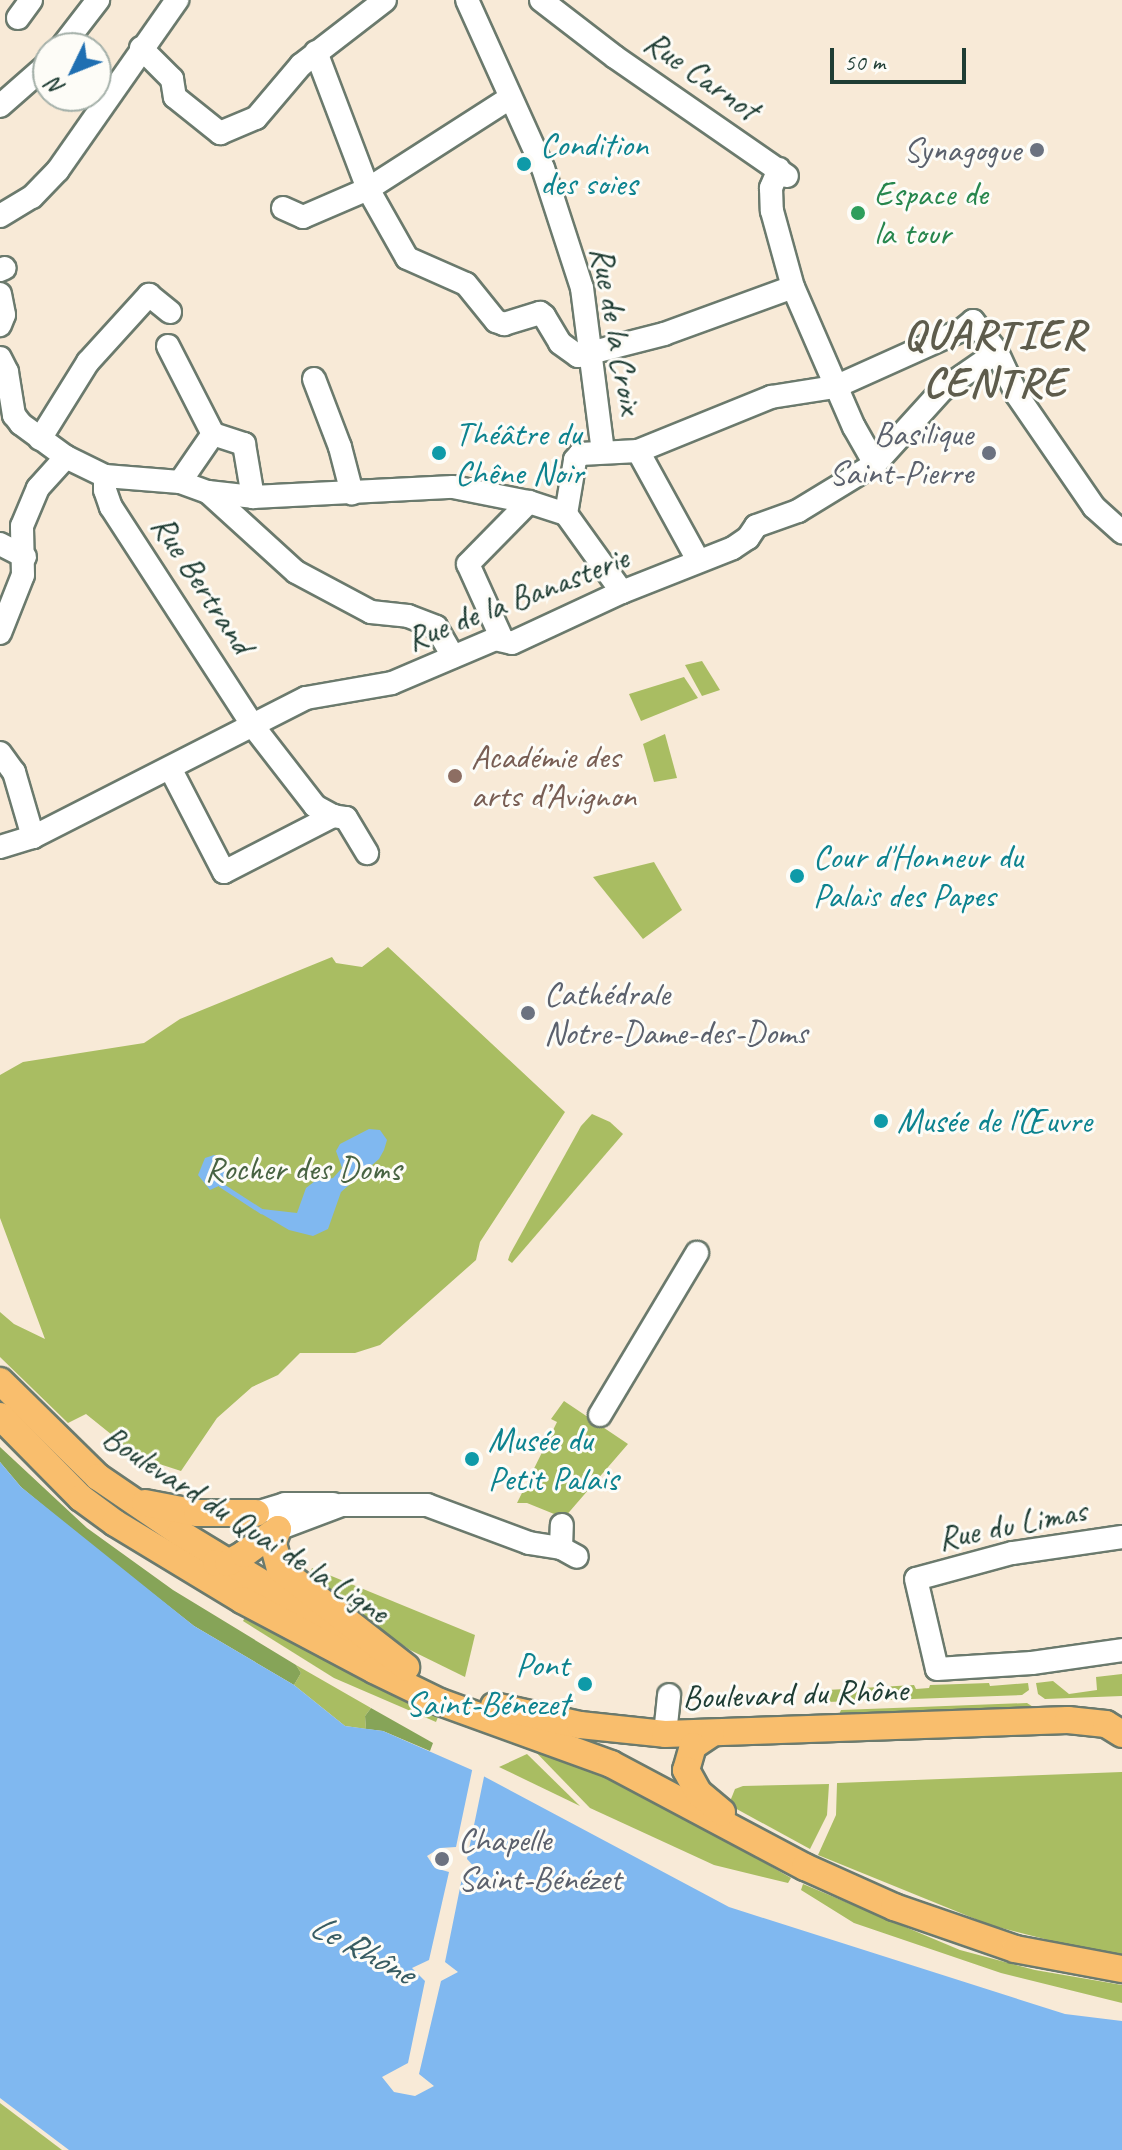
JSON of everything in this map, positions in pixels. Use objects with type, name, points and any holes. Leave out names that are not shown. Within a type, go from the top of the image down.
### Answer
[{"type":"main road","name":"Boulevard du Quai de la Ligne","points":[[0,1381],[53,1437],[129,1500],[305,1611],[474,1707]]},
{"type":"main road","name":"Boulevard du Quai de la Ligne","points":[[0,1416],[81,1498],[162,1554],[374,1670],[474,1707]]},
{"type":"main road","points":[[129,1500],[197,1513],[256,1513]]},
{"type":"main road","points":[[242,1600],[228,1563],[231,1546],[256,1513]]},
{"type":"main road","points":[[162,1554],[199,1562],[228,1563],[278,1529]]},
{"type":"main road","points":[[278,1529],[273,1543],[280,1569],[406,1667]]},
{"type":"main road","points":[[474,1707],[611,1764],[805,1867],[945,1926],[1015,1949],[1122,1969]]},
{"type":"main road","name":"Boulevard du Rhône","points":[[474,1707],[580,1725],[665,1734],[979,1721],[1068,1720],[1117,1726]]},
{"type":"main road","points":[[665,1734],[675,1771],[758,1841]]},
{"type":"main road","points":[[699,1793],[690,1779],[686,1762],[693,1746],[711,1734]]},
{"type":"street","points":[[73,32],[98,0]]},
{"type":"street","points":[[0,216],[32,197],[58,170],[177,0]]},
{"type":"street","points":[[141,48],[172,79],[175,97],[220,133],[256,118],[316,52],[385,0]]},
{"type":"street","name":"Rue de la Croix","points":[[467,0],[543,168],[582,288],[603,451]]},
{"type":"street","name":"Rue Carnot","points":[[541,0],[615,57],[783,172],[771,188],[772,211],[793,287]]},
{"type":"street","points":[[316,52],[368,189],[407,258],[466,284],[496,321],[504,324],[540,313],[571,354],[591,343],[664,334],[793,287],[835,387],[875,464]]},
{"type":"street","points":[[0,106],[32,78]]},
{"type":"street","points":[[283,208],[303,217],[368,189],[510,98]]},
{"type":"street","points":[[0,294],[4,315],[0,325]]},
{"type":"street","points":[[40,439],[88,362],[149,295],[170,312]]},
{"type":"street","points":[[566,514],[575,460],[580,454],[603,451],[618,455],[638,451],[683,430],[771,397],[835,387],[962,330],[973,321],[997,352],[1011,384],[1094,507],[1122,532]]},
{"type":"street","points":[[168,346],[213,434],[244,444],[253,497]]},
{"type":"street","name":"Rue de la Banasterie","points":[[0,847],[33,837],[306,698],[392,683],[453,656],[502,639],[512,643],[622,592],[742,543],[756,526],[798,511],[875,464],[942,390],[997,352]]},
{"type":"street","points":[[0,358],[7,372],[14,415],[66,457],[105,476],[180,482],[208,492],[253,497],[453,487],[529,502],[566,514],[622,592]]},
{"type":"street","points":[[314,379],[340,447],[352,493]]},
{"type":"street","points":[[180,482],[213,434]]},
{"type":"street","points":[[638,451],[698,560]]},
{"type":"street","points":[[0,633],[23,575],[22,526],[38,488],[66,457]]},
{"type":"street","name":"Rue Bertrand","points":[[105,476],[105,490],[111,507],[253,726],[315,806],[333,816],[346,818],[367,853]]},
{"type":"street","points":[[208,492],[296,572],[371,612],[408,616],[436,627],[453,656]]},
{"type":"street","points":[[502,639],[468,564],[529,502]]},
{"type":"street","points":[[0,544],[25,557]]},
{"type":"street","points":[[0,753],[14,772],[33,837]]},
{"type":"street","points":[[170,768],[224,872],[333,816]]},
{"type":"street","points":[[600,1415],[697,1253]]},
{"type":"street","points":[[256,1513],[299,1503],[427,1505],[529,1543],[567,1543]]},
{"type":"street","points":[[278,1529],[342,1505]]},
{"type":"street","name":"Rue du Limas","points":[[1122,1537],[1012,1553],[916,1579],[937,1669],[1032,1663],[1122,1650]]},
{"type":"street","points":[[665,1734],[669,1695]]},
{"type":"green space","points":[[702,661],[720,690],[702,696],[685,665]]},
{"type":"green space","points":[[684,677],[698,698],[641,721],[629,694]]},
{"type":"green space","points":[[665,734],[677,778],[654,782],[643,744]]},
{"type":"green space","points":[[654,862],[682,910],[643,939],[593,877]]},
{"type":"green space","name":"Rocher des Doms","points":[[388,947],[565,1112],[480,1242],[476,1260],[380,1345],[355,1353],[300,1353],[278,1375],[252,1387],[217,1418],[181,1471],[144,1459],[129,1463],[122,1443],[86,1414],[68,1423],[0,1357],[0,1312],[14,1324],[45,1339],[0,1218],[0,1075],[23,1062],[144,1043],[180,1019],[332,957],[336,963],[362,967]]},
{"type":"green space","points":[[592,1114],[610,1122],[623,1134],[512,1263],[508,1260],[510,1254],[581,1126]]},
{"type":"green space","points":[[564,1401],[628,1444],[564,1518],[527,1503],[517,1503],[557,1422],[551,1419]]},
{"type":"green space","points":[[0,1447],[87,1528],[173,1590],[296,1665],[301,1673],[294,1685],[194,1626],[87,1542],[21,1487],[0,1462]]},
{"type":"green space","points":[[312,1568],[475,1635],[465,1677],[410,1650],[333,1597],[307,1578]]},
{"type":"green space","points":[[248,1612],[440,1712],[436,1722],[334,1678],[243,1621]]},
{"type":"green space","points":[[296,1665],[371,1708],[365,1716],[366,1729],[345,1726],[294,1685],[301,1673]]},
{"type":"green space","points":[[1122,1674],[1122,1696],[1045,1699],[1038,1694],[1036,1683],[1053,1681],[1069,1694],[1097,1690],[1096,1677]]},
{"type":"green space","points":[[989,1683],[990,1686],[1028,1683],[1029,1690],[1022,1695],[827,1702],[827,1690],[914,1685],[916,1689],[929,1688],[930,1685]]},
{"type":"green space","points":[[1027,1703],[1038,1710],[838,1717],[841,1710]]},
{"type":"green space","points":[[371,1708],[433,1743],[430,1751],[383,1731],[366,1729],[365,1716]]},
{"type":"green space","points":[[527,1743],[570,1758],[649,1796],[791,1878],[788,1883],[714,1865],[590,1808]]},
{"type":"green space","points":[[527,1754],[580,1806],[499,1767]]},
{"type":"green space","points":[[1122,1772],[1122,1954],[1076,1947],[990,1925],[818,1855],[836,1815],[837,1783]]},
{"type":"green space","points":[[829,1784],[827,1815],[810,1849],[733,1807],[731,1799],[735,1789],[743,1786]]},
{"type":"green space","points":[[803,1884],[960,1950],[1035,1970],[1122,1985],[1122,2003],[1001,1973],[854,1923],[801,1890]]},
{"type":"green space","points":[[0,2103],[62,2150],[0,2150]]},
{"type":"water","points":[[369,1129],[380,1130],[387,1140],[384,1150],[379,1159],[341,1192],[328,1229],[313,1236],[289,1230],[260,1213],[262,1209],[297,1213],[306,1188],[315,1181],[333,1178],[342,1168],[336,1151],[340,1144]]},
{"type":"water","points":[[214,1155],[229,1160],[230,1171],[221,1185],[210,1190],[198,1175],[205,1158]]},
{"type":"water","name":"Le Rhône","points":[[0,1462],[21,1487],[194,1626],[294,1685],[345,1726],[383,1731],[472,1770],[729,1907],[1065,2014],[1122,2021],[1122,2150],[69,2150],[0,2098]]},
{"type":"pier","name":"Pont Saint-Bénezet","points":[[473,1766],[485,1772],[467,1859],[479,1872],[462,1878],[445,1962],[458,1972],[441,1981],[419,2074],[434,2086],[415,2096],[394,2092],[382,2077],[408,2063],[425,1981],[412,1968],[429,1960],[449,1872],[435,1868],[427,1856],[440,1848],[456,1847]]},
{"type":"waterway","points":[[221,1185],[261,1211]]},
{"type":"place","name":"Synagogue","points":[[1037,150]]},
{"type":"place","name":"Condition des soies","points":[[524,164]]},
{"type":"place","name":"Espace de la tour","points":[[858,213]]},
{"type":"place","name":"Théâtre du Chêne Noir","points":[[439,453]]},
{"type":"place","name":"Basilique Saint-Pierre","points":[[989,453]]},
{"type":"place","name":"Académie des arts d’Avignon","points":[[455,776]]},
{"type":"place","name":"Cour d'Honneur du Palais des Papes","points":[[797,876]]},
{"type":"place","name":"Cathédrale Notre-Dame-des-Doms","points":[[528,1013]]},
{"type":"place","name":"Musée de l'Œuvre","points":[[881,1121]]},
{"type":"place","name":"Musée du Petit Palais","points":[[472,1459]]},
{"type":"place","name":"Pont Saint-Bénezet","points":[[585,1684]]},
{"type":"place","name":"Chapelle Saint-Bénézet","points":[[442,1859]]},
{"type":"district","name":"QUARTIER CENTRE","points":[[995,359]]}]
